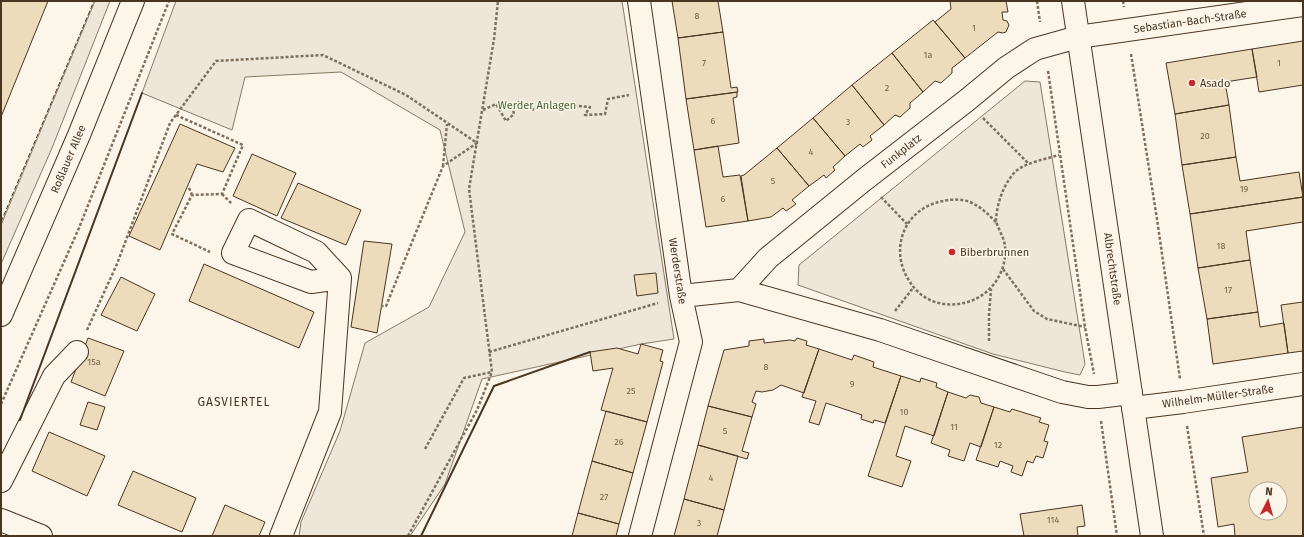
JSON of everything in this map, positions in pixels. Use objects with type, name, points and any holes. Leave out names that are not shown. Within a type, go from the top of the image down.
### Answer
[{"type":"street","name":"Roßlauer Allee","points":[[1,316],[79,135],[133,1]]},
{"type":"street","name":"Werderstraße","points":[[639,1],[681,296],[690,342],[640,536]]},
{"type":"street","name":"Albrechtstraße","points":[[1073,1],[1152,536]]},
{"type":"street","name":"Sebastian-Bach-Straße","points":[[1078,37],[1303,5]]},
{"type":"street","name":"Funkplatz","points":[[739,290],[768,258],[1011,64],[1035,49],[1078,37]]},
{"type":"street","points":[[281,536],[330,412],[340,278],[316,252],[249,220],[233,253],[311,282],[340,278]]},
{"type":"street","points":[[681,296],[739,290],[880,330],[1062,392],[1080,396],[1132,401]]},
{"type":"street","points":[[1,482],[54,376],[77,352]]},
{"type":"street","name":"Wilhelm-Müller-Straße","points":[[1132,401],[1183,402],[1303,384]]},
{"type":"street","points":[[1,520],[41,536]]},
{"type":"path","points":[[1,404],[79,228],[169,1]]},
{"type":"path","points":[[408,536],[477,410],[492,372],[469,189],[494,39],[498,1]]},
{"type":"path","points":[[1037,1],[1085,328],[1098,397],[1117,536]]},
{"type":"path","points":[[1123,1],[1160,235],[1183,402],[1204,536]]},
{"type":"path","points":[[77,352],[117,264],[170,123],[216,61],[323,55],[406,95],[477,144]]},
{"type":"path","points":[[482,110],[496,104],[506,121],[514,114],[512,106],[518,102],[534,110],[545,103],[590,107],[585,115],[605,114],[608,99],[652,90]]},
{"type":"path","points":[[966,101],[1029,164]]},
{"type":"path","points":[[176,115],[243,146],[222,194],[192,195]]},
{"type":"path","points":[[381,306],[386,306],[443,166],[447,123]]},
{"type":"path","points":[[443,166],[477,144]]},
{"type":"path","points":[[996,222],[1002,192],[1016,172],[1029,164],[1059,155]]},
{"type":"path","points":[[864,180],[907,224]]},
{"type":"path","points":[[188,188],[192,195]]},
{"type":"path","points":[[192,195],[172,234],[213,254],[233,253]]},
{"type":"path","points":[[951,199],[974,204],[984,210],[996,222],[1002,233],[1005,244],[1003,269],[991,288],[978,299],[961,304],[944,304],[927,299],[913,288],[904,273],[900,257],[900,240],[907,224],[919,211],[934,202],[951,199]]},
{"type":"path","points":[[1003,269],[1034,311],[1047,319],[1085,328]]},
{"type":"path","points":[[990,367],[988,315],[991,288]]},
{"type":"path","points":[[489,352],[681,296]]},
{"type":"path","points":[[425,449],[464,378],[492,372]]},
{"type":"green space","points":[[95,1],[110,1],[52,148],[1,264],[1,225]]},
{"type":"green space","name":"Werder Anlagen","points":[[176,1],[622,1],[674,339],[641,344],[482,379],[445,484],[410,536],[299,536],[301,522],[340,431],[365,343],[429,307],[465,232],[440,130],[341,72],[245,77],[232,130],[142,93]]},
{"type":"green space","points":[[1025,81],[1040,82],[1085,364],[1080,375],[993,354],[798,285],[799,265]]},
{"type":"building","points":[[1,1],[48,1],[1,117]]},
{"type":"building","points":[[672,1],[718,1],[723,32],[678,38]]},
{"type":"building","points":[[950,1],[1006,1],[1008,12],[1002,12],[1003,20],[1007,21],[1009,25],[1006,32],[998,32],[965,58],[935,22],[951,9]]},
{"type":"building","points":[[933,20],[965,58],[952,68],[952,73],[941,83],[935,81],[923,92],[892,53]]},
{"type":"building","points":[[723,32],[731,88],[737,87],[738,92],[686,99],[678,38]]},
{"type":"building","points":[[1303,41],[1303,85],[1259,92],[1252,49]]},
{"type":"building","points":[[1252,49],[1257,77],[1225,82],[1229,105],[1175,114],[1166,63]]},
{"type":"building","points":[[892,53],[923,92],[910,103],[910,108],[900,117],[895,115],[884,125],[852,85]]},
{"type":"building","points":[[852,85],[884,125],[870,136],[872,140],[863,147],[860,144],[845,156],[813,118]]},
{"type":"building","points":[[737,92],[737,97],[733,98],[739,143],[694,150],[686,99]]},
{"type":"building","points":[[1229,105],[1236,157],[1182,165],[1175,114]]},
{"type":"building","points":[[813,118],[845,156],[833,167],[835,170],[826,178],[824,175],[809,186],[777,148]]},
{"type":"building","points":[[180,124],[235,148],[223,172],[197,164],[160,250],[129,236]]},
{"type":"building","points":[[718,146],[723,177],[740,175],[748,221],[706,227],[694,150]]},
{"type":"building","points":[[777,148],[809,186],[792,200],[796,204],[786,211],[783,208],[771,217],[748,221],[741,176]]},
{"type":"building","points":[[252,154],[296,173],[277,216],[233,196]]},
{"type":"building","points":[[1236,157],[1240,181],[1299,172],[1303,197],[1190,214],[1182,165]]},
{"type":"building","points":[[298,183],[361,210],[346,245],[281,218]]},
{"type":"building","points":[[1303,197],[1303,222],[1246,231],[1250,260],[1198,268],[1190,214]]},
{"type":"building","points":[[364,241],[392,244],[377,333],[351,327]]},
{"type":"building","points":[[1250,260],[1258,312],[1207,319],[1198,268]]},
{"type":"building","points":[[204,264],[314,312],[299,348],[189,301]]},
{"type":"building","points":[[656,273],[658,293],[637,296],[634,275]]},
{"type":"building","points":[[121,277],[155,294],[137,331],[101,315]]},
{"type":"building","points":[[1303,302],[1303,351],[1288,353],[1281,305]]},
{"type":"building","points":[[1258,312],[1260,327],[1284,323],[1288,353],[1213,364],[1207,319]]},
{"type":"building","points":[[88,338],[124,351],[105,396],[71,382]]},
{"type":"building","points":[[797,338],[807,341],[806,345],[819,349],[804,393],[781,385],[773,390],[762,392],[756,391],[752,402],[756,404],[752,417],[708,406],[724,350],[749,346],[749,341],[764,339],[764,343],[790,340],[795,341]]},
{"type":"building","points":[[641,344],[663,350],[660,361],[663,362],[647,422],[601,410],[613,368],[593,371],[590,352],[617,348],[638,354]]},
{"type":"building","points":[[819,349],[852,360],[854,355],[874,362],[873,367],[901,376],[885,423],[874,420],[873,423],[861,419],[862,415],[826,403],[819,425],[809,422],[816,401],[802,397]]},
{"type":"building","points":[[901,376],[920,382],[921,378],[937,383],[936,387],[948,392],[934,436],[905,426],[896,456],[911,461],[902,487],[868,476]]},
{"type":"building","points":[[948,392],[966,398],[970,395],[979,397],[981,403],[994,407],[981,447],[970,443],[964,461],[948,456],[950,450],[931,443]]},
{"type":"building","points":[[88,402],[105,407],[97,430],[80,425]]},
{"type":"building","points":[[708,406],[752,417],[742,451],[749,453],[747,459],[698,445]]},
{"type":"building","points":[[994,407],[1010,412],[1012,409],[1041,418],[1039,422],[1049,425],[1044,441],[1048,442],[1043,458],[1036,456],[1033,463],[1027,461],[1022,476],[1011,472],[1013,466],[1000,461],[998,467],[976,460]]},
{"type":"building","points":[[606,411],[647,422],[633,473],[592,461]]},
{"type":"building","points":[[1303,427],[1303,536],[1235,536],[1234,524],[1218,527],[1211,478],[1248,472],[1242,437]]},
{"type":"building","points":[[49,432],[105,456],[87,496],[32,471]]},
{"type":"building","points":[[698,445],[738,456],[724,510],[684,499]]},
{"type":"building","points":[[592,461],[633,473],[619,524],[578,513]]},
{"type":"building","points":[[133,471],[196,498],[182,532],[118,505]]},
{"type":"building","points":[[684,499],[724,510],[717,536],[674,536]]},
{"type":"building","points":[[225,505],[265,522],[259,536],[212,536]]},
{"type":"building","points":[[1082,505],[1085,526],[1077,527],[1078,536],[1024,536],[1020,514]]},
{"type":"building","points":[[578,513],[619,524],[616,536],[572,536]]},
{"type":"fence","points":[[1,222],[94,1]]},
{"type":"wall","points":[[20,420],[142,93]]},
{"type":"wall","points":[[421,536],[494,386],[590,352]]},
{"type":"place","name":"Asado","points":[[1192,83]]},
{"type":"place","name":"Biberbrunnen","points":[[952,252]]},
{"type":"district","name":"GASVIERTEL","points":[[234,402]]}]
